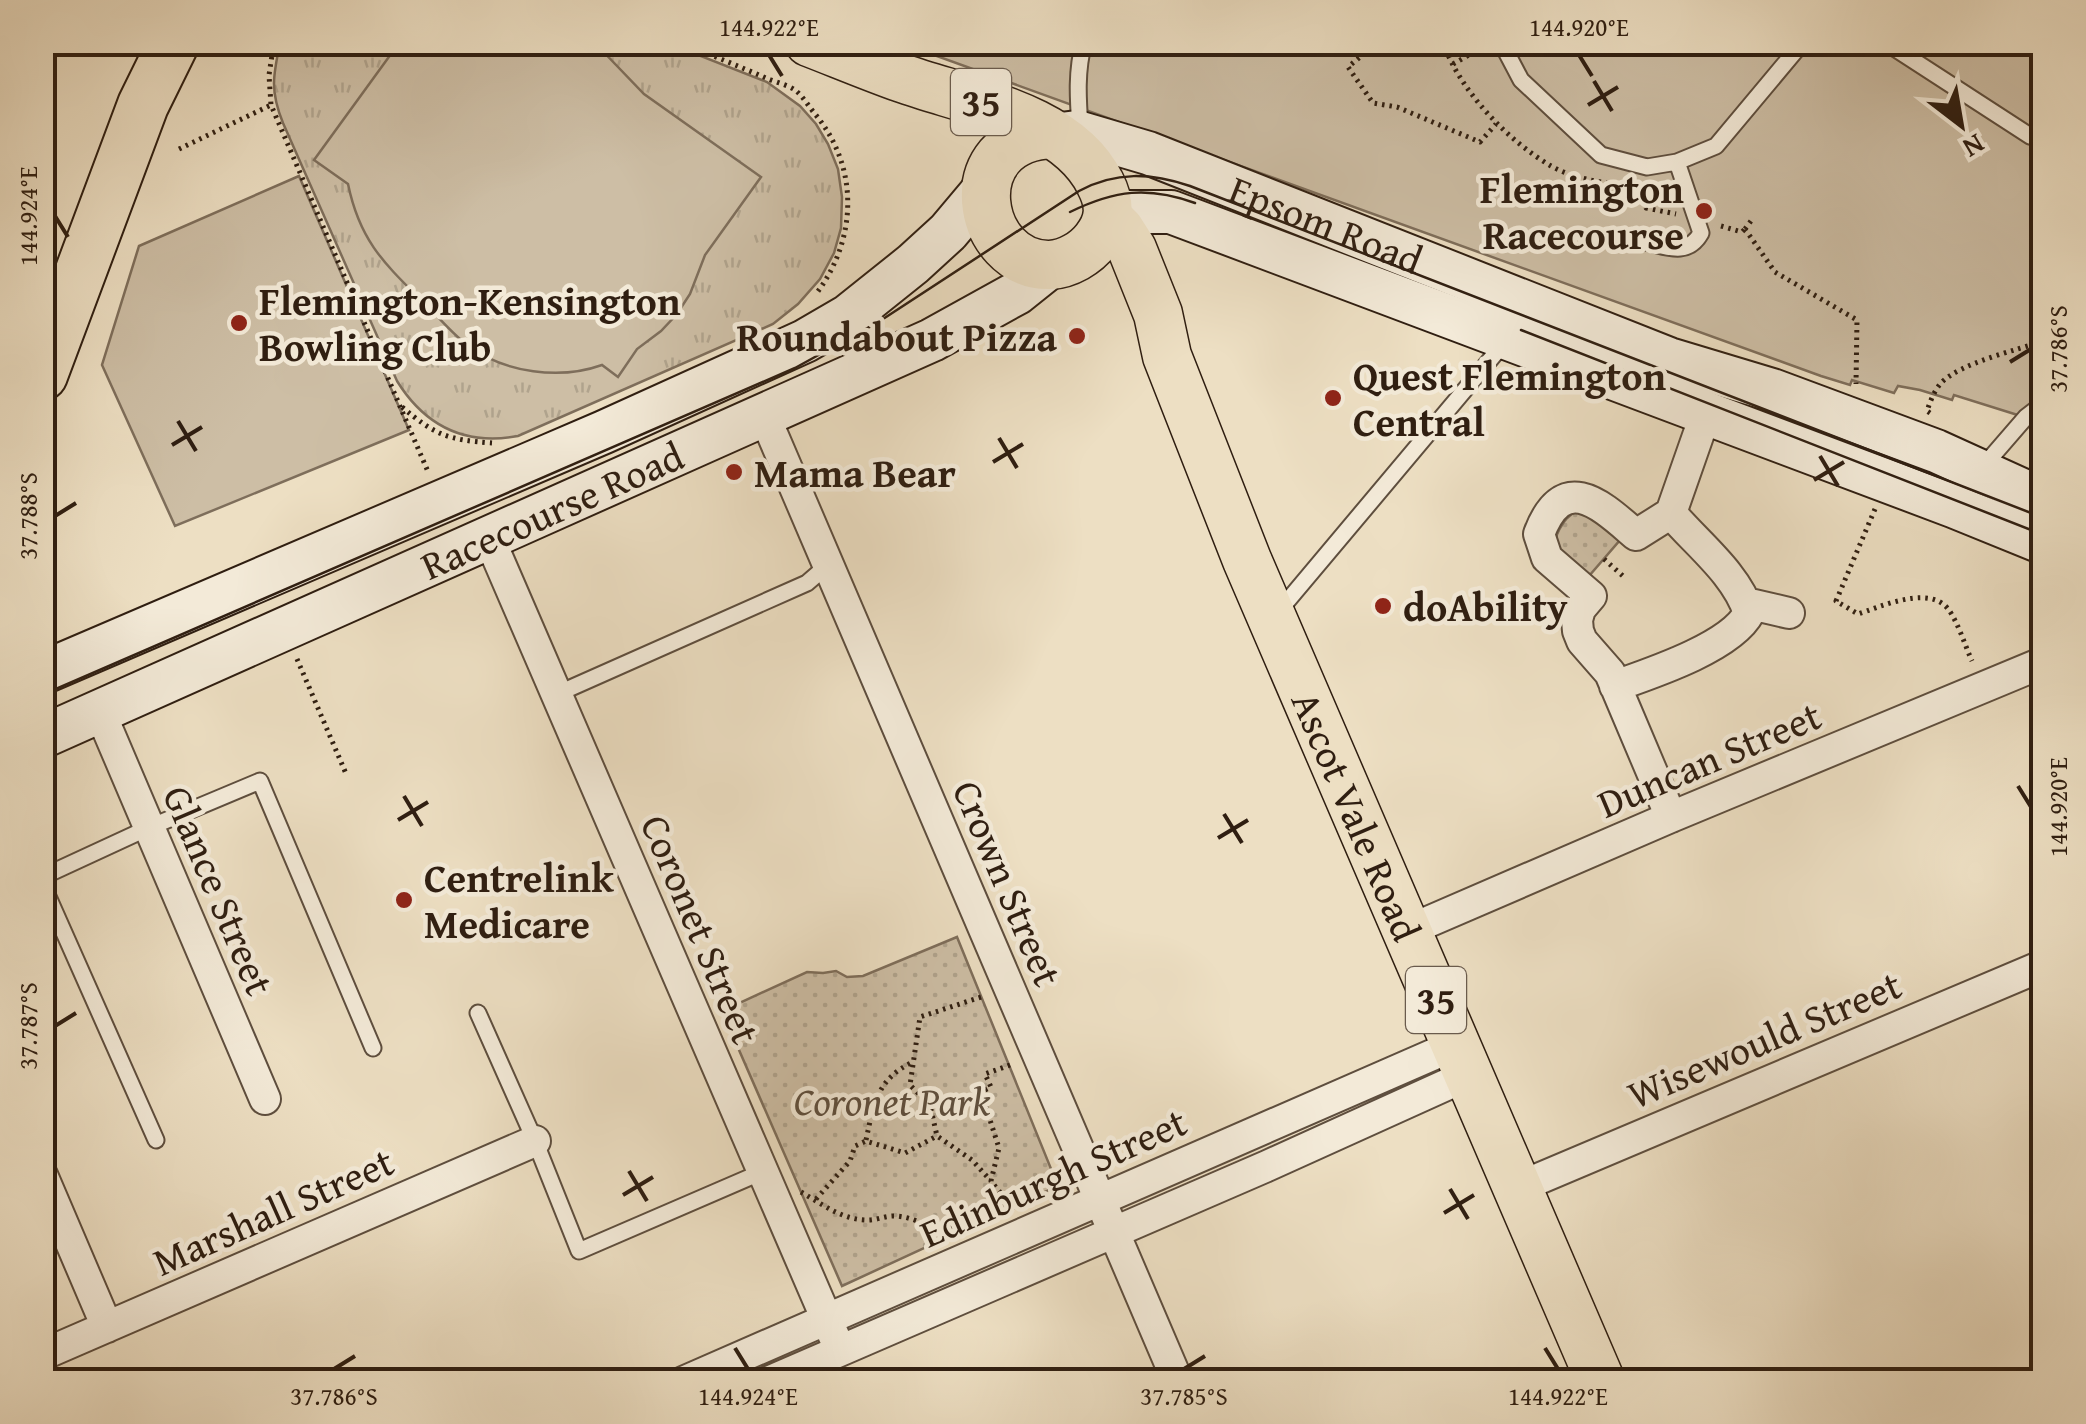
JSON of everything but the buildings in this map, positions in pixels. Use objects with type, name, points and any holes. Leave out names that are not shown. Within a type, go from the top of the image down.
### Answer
[{"type":"highway","points":[[143,105],[154,42]]},
{"type":"highway","points":[[46,354],[143,105],[174,42]]},
{"type":"main road","name":"Epsom Road","points":[[810,42],[1062,134],[1148,153],[1669,359],[1772,390],[1936,451],[2044,500]]},
{"type":"main road","name":"Epsom Road","points":[[906,80],[954,120],[974,154],[985,187]]},
{"type":"main road","name":"35","points":[[1054,264],[1024,258],[1004,244],[990,217],[985,187],[996,161],[1008,148],[1024,138],[1062,134],[1095,173],[1106,196],[1108,215]]},
{"type":"main road","name":"Racecourse Road","points":[[45,671],[449,483],[758,363],[833,326],[927,252],[985,187]]},
{"type":"main road","name":"Epsom Road","points":[[1108,215],[1171,212],[2044,543]]},
{"type":"main road","points":[[1054,264],[1084,252],[1099,237],[1108,215]]},
{"type":"main road","name":"Ascot Vale Road","points":[[1108,215],[1132,248],[1158,314],[1167,356],[1272,619],[1601,1382]]},
{"type":"main road","name":"Racecourse Road","points":[[42,737],[932,340],[1017,293],[1054,264]]},
{"type":"main road","name":"Ascot Vale Road","points":[[1054,264],[1090,271],[1114,285],[1167,356]]},
{"type":"main road","points":[[449,483],[489,538]]},
{"type":"street","points":[[1671,817],[1610,673],[1578,631],[1580,609],[1591,596],[1547,558],[1539,534],[1552,511],[1575,498],[1603,506],[1636,536],[1671,513],[1706,413]]},
{"type":"street","name":"Crown Street","points":[[764,415],[1100,1200],[1166,1378]]},
{"type":"street","points":[[1615,686],[1716,644],[1742,625],[1748,613],[1746,604],[1709,553],[1671,513]]},
{"type":"street","name":"Coronet Street","points":[[489,538],[840,1350]]},
{"type":"street","points":[[1746,604],[1788,614]]},
{"type":"street","name":"Duncan Street","points":[[1407,932],[2044,662]]},
{"type":"street","name":"Glance Street","points":[[100,712],[265,1098]]},
{"type":"street","name":"Wisewould Street","points":[[1516,1188],[2044,965]]},
{"type":"street","name":"Edinburgh Street","points":[[683,1382],[1100,1200],[1462,1060]]},
{"type":"street","name":"Edinburgh Street","points":[[768,1382],[1267,1166],[1462,1060]]},
{"type":"street","name":"Marshall Street","points":[[42,1355],[535,1141]]},
{"type":"street","points":[[42,1175],[107,1328]]},
{"type":"lane","points":[[1062,134],[1078,89],[1084,42]]},
{"type":"lane","points":[[1502,42],[1521,80],[1601,155],[1647,167],[1677,162],[1716,146],[1803,42]]},
{"type":"lane","points":[[1885,42],[2030,136],[2044,140]]},
{"type":"lane","points":[[1642,240],[1680,250],[1689,248],[1701,233],[1677,162]]},
{"type":"lane","points":[[1272,619],[1508,339]]},
{"type":"lane","points":[[1954,506],[2026,417],[2044,403]]},
{"type":"lane","points":[[557,694],[807,584],[829,564]]},
{"type":"lane","points":[[156,1140],[42,880],[148,828],[260,781],[372,1048]]},
{"type":"lane","points":[[478,1014],[579,1250],[762,1172]]},
{"type":"path","points":[[274,42],[269,75],[271,105],[402,407],[449,483]]},
{"type":"path","points":[[680,42],[796,90],[824,124],[838,151],[846,181],[846,236],[827,279],[812,298]]},
{"type":"path","points":[[1443,42],[1452,64],[1496,124],[1552,166],[1592,181],[1636,188],[1646,208],[1742,232],[1753,218]]},
{"type":"path","points":[[2023,42],[2044,70]]},
{"type":"path","points":[[1365,53],[1348,67],[1373,104],[1397,107],[1480,142],[1496,124]]},
{"type":"path","points":[[1452,64],[1466,56]]},
{"type":"path","points":[[179,149],[271,105]]},
{"type":"path","points":[[1746,229],[1775,272],[1857,320],[1856,381]]},
{"type":"path","points":[[1936,451],[1950,422],[1927,412],[1941,383],[1966,367],[2044,341]]},
{"type":"path","points":[[402,407],[439,434],[460,441],[494,443]]},
{"type":"path","points":[[1876,506],[1836,601],[1858,614],[1908,598],[1944,604],[1972,661]]},
{"type":"path","points":[[1604,559],[1624,577],[1613,589]]},
{"type":"path","points":[[42,608],[48,602]]},
{"type":"path","points":[[292,648],[347,776]]},
{"type":"path","points":[[981,998],[920,1018],[910,1085],[930,1105],[937,1136],[972,1160],[1020,1217]]},
{"type":"path","points":[[866,1141],[875,1098],[894,1071],[913,1062]]},
{"type":"path","points":[[991,1181],[999,1148],[981,1092],[991,1087],[985,1074],[1010,1065]]},
{"type":"path","points":[[816,1200],[850,1161],[855,1146],[866,1141],[905,1153],[937,1136]]},
{"type":"path","points":[[775,1202],[801,1192],[849,1219],[871,1221],[894,1215],[928,1227],[957,1225],[974,1256]]},
{"type":"green space","points":[[594,42],[644,94],[761,177],[705,255],[690,294],[677,314],[637,349],[618,377],[602,365],[551,373],[516,368],[469,346],[386,264],[359,222],[348,184],[314,160],[399,43]]},
{"type":"green space","name":"Flemington Racecourse","points":[[910,42],[2043,43],[2043,423],[1954,395],[1952,400],[1898,386],[1894,393],[1852,380],[1850,385],[1821,376],[909,46]]},
{"type":"green space","points":[[280,43],[668,43],[767,82],[800,106],[816,124],[838,169],[842,197],[841,228],[834,253],[820,279],[773,324],[518,436],[463,435],[433,421],[397,381],[283,123],[274,83]]},
{"type":"green space","name":"Flemington-Kensington Bowling Club","points":[[299,176],[409,430],[175,526],[102,365],[139,246]]},
{"type":"green space","points":[[1577,511],[1587,511],[1620,540],[1589,576],[1557,544],[1563,524]]},
{"type":"green space","name":"Coronet Park","points":[[957,937],[1058,1186],[842,1286],[722,1011],[807,972],[836,971],[847,977],[863,976]]},
{"type":"tram line","points":[[42,695],[795,368],[880,321],[1079,191],[1120,177],[1161,178],[1190,186],[2044,518]]},
{"type":"tram line","points":[[1070,212],[1102,199],[1132,193],[1162,194],[1195,203]]},
{"type":"tram line","points":[[1521,330],[2044,535]]},
{"type":"place","name":"Flemington Racecourse","points":[[1704,211]]},
{"type":"place","name":"Flemington-Kensington Bowling Club","points":[[239,323]]},
{"type":"place","name":"Roundabout Pizza","points":[[1077,336]]},
{"type":"place","name":"Quest Flemington Central","points":[[1333,398]]},
{"type":"place","name":"Mama Bear","points":[[734,472]]},
{"type":"place","name":"doAbility","points":[[1383,606]]},
{"type":"place","name":"Centrelink Medicare","points":[[404,900]]}]
